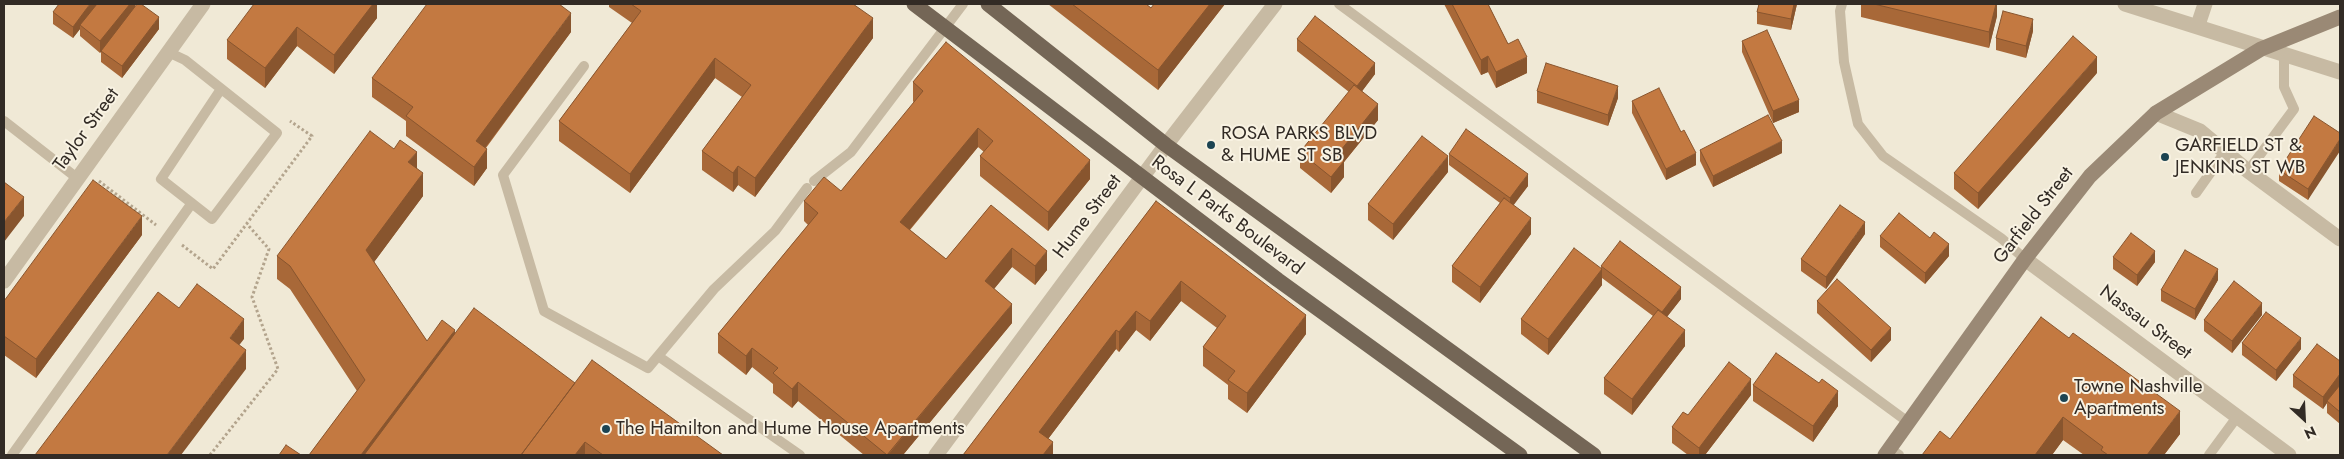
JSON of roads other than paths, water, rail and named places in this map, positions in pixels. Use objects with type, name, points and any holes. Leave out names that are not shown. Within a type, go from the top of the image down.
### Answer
[{"type":"main road","name":"Rosa L Parks Boulevard","points":[[914,4],[1278,280],[1520,455]]},
{"type":"main road","name":"Rosa L Parks Boulevard","points":[[988,4],[1166,145],[1594,455]]},
{"type":"street","name":"Taylor Street","points":[[4,281],[203,4]]},
{"type":"street","points":[[2125,4],[2198,26],[2260,49],[2340,72]]},
{"type":"street","points":[[2198,26],[2205,4]]},
{"type":"street","name":"Hume Street","points":[[936,455],[1272,5]]},
{"type":"street","name":"Garfield Street","points":[[1891,453],[1908,422],[2025,259],[2090,176],[2156,113],[2260,49],[2340,16]]},
{"type":"street","points":[[2156,113],[2200,131],[2248,171],[2340,239]]},
{"type":"street","name":"Nassau Street","points":[[2025,259],[2289,455]]},
{"type":"lane","points":[[584,66],[503,175],[544,311],[648,368],[714,289],[775,231],[811,185],[851,152],[963,4]]},
{"type":"lane","points":[[1339,4],[1908,422]]},
{"type":"lane","points":[[1842,4],[1840,11],[1844,62],[1858,124],[1882,156],[2001,238],[2025,259]]},
{"type":"lane","points":[[168,52],[185,60],[221,88],[277,133],[212,219],[161,178],[221,88]]},
{"type":"lane","points":[[2248,171],[2294,109],[2284,87],[2284,56]]},
{"type":"lane","points":[[4,121],[77,178]]},
{"type":"lane","points":[[2196,193],[2225,152]]},
{"type":"lane","points":[[12,455],[192,203]]},
{"type":"lane","points":[[658,356],[800,455]]},
{"type":"lane","points":[[2210,455],[2237,417]]},
{"type":"place","name":"ROSA PARKS BLVD & HUME ST SB","points":[[1211,145]]},
{"type":"place","name":"GARFIELD ST & JENKINS ST WB","points":[[2165,157]]},
{"type":"place","name":"Towne Nashville Apartments","points":[[2064,398]]},
{"type":"place","name":"The Hamilton and Hume House Apartments","points":[[606,429]]}]
